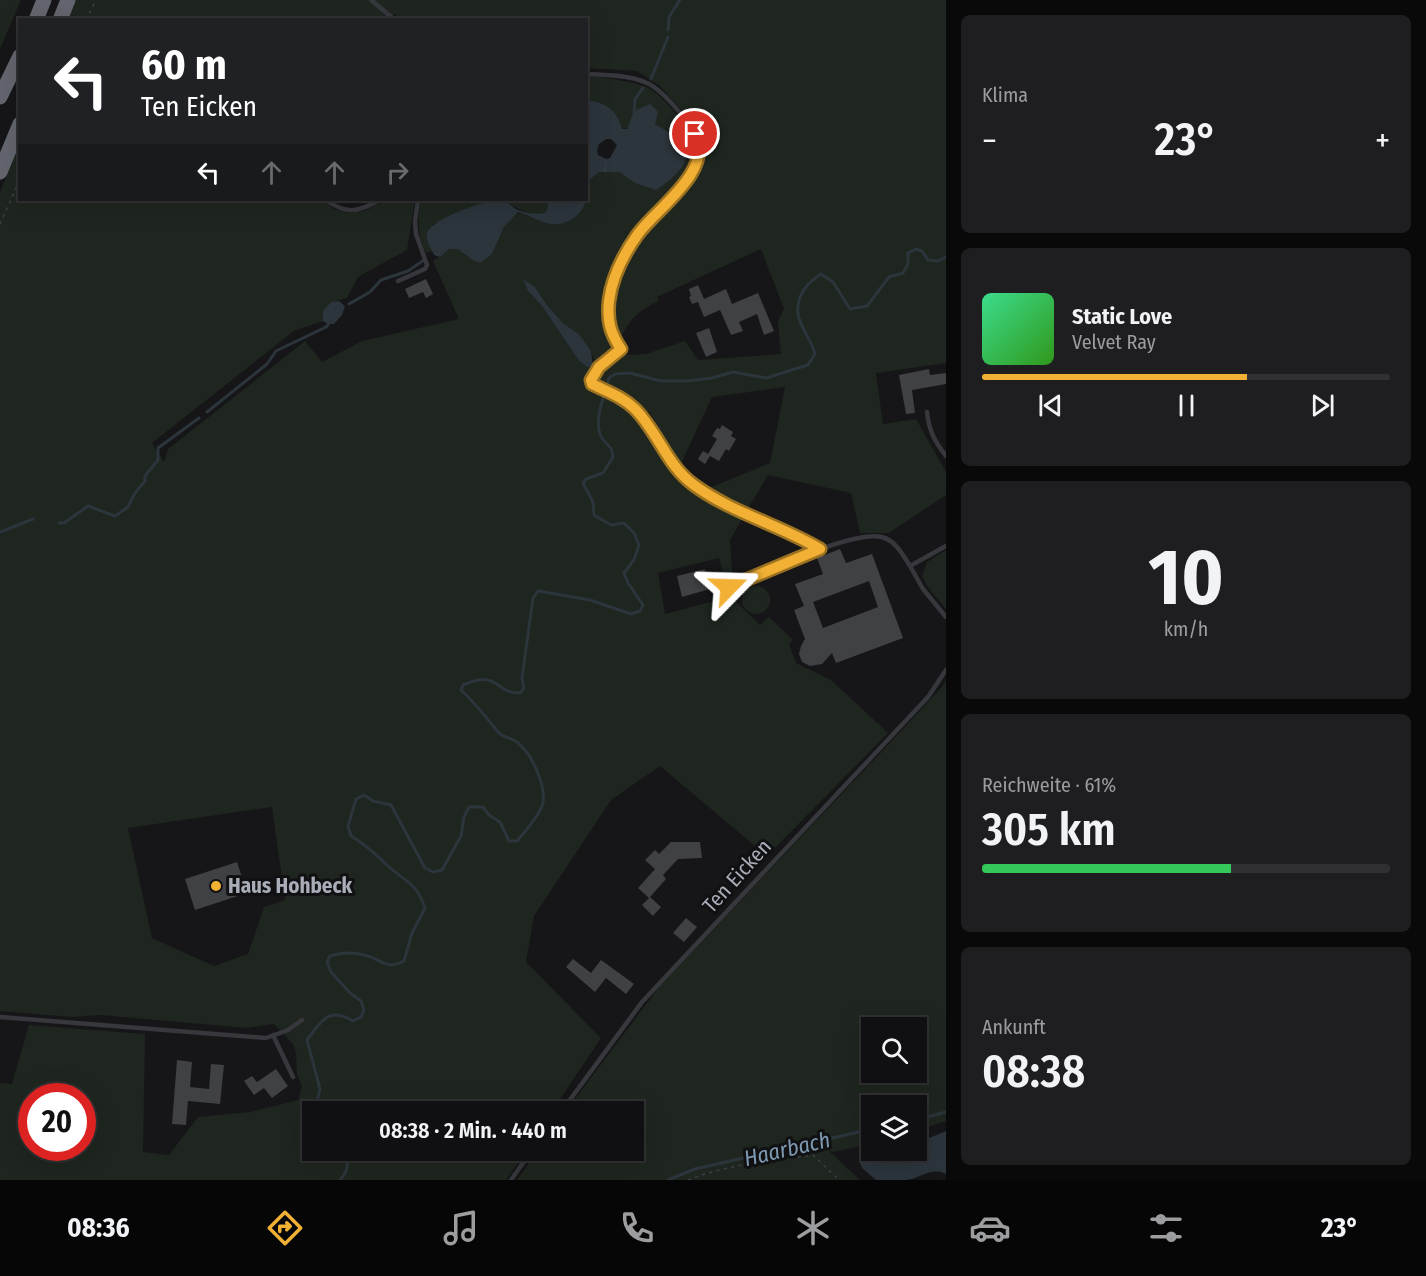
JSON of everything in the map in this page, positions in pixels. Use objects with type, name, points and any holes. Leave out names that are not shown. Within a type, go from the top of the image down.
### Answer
[{"type":"highway","points":[[37,18],[44,0]]},
{"type":"highway","points":[[61,18],[68,0]]},
{"type":"highway","points":[[0,97],[18,60]]},
{"type":"highway","points":[[0,172],[18,129]]},
{"type":"lane","points":[[371,0],[393,18]]},
{"type":"lane","points":[[588,74],[633,79],[652,86],[684,119],[695,134],[700,146],[699,161],[694,170],[638,234],[617,269],[610,298],[609,322],[612,336],[621,349],[592,376],[592,384],[611,392],[637,411],[670,460],[693,485],[720,501],[820,549]]},
{"type":"lane","points":[[328,201],[342,209],[349,210],[359,209],[378,201]]},
{"type":"lane","points":[[398,281],[427,266],[416,234],[418,201]]},
{"type":"lane","points":[[927,412],[928,427],[946,456]]},
{"type":"lane","points":[[729,587],[820,549],[868,537],[881,537],[894,543],[923,589],[946,617]]},
{"type":"lane","points":[[910,566],[946,546]]},
{"type":"lane","name":"Ten Eicken","points":[[569,1101],[642,1002],[928,697],[946,670]]},
{"type":"lane","points":[[0,1017],[262,1038],[288,1030],[302,1020]]},
{"type":"lane","points":[[273,1035],[293,1077]]},
{"type":"lane","points":[[512,1180],[525,1161]]},
{"type":"path","points":[[87,18],[96,0]]},
{"type":"path","points":[[605,172],[606,159]]},
{"type":"path","points":[[0,224],[18,184]]},
{"type":"path","points":[[688,1180],[711,1171],[752,1162],[813,1155],[839,1180]]},
{"type":"shaded area","points":[[0,0],[21,0],[0,49]]},
{"type":"shaded area","points":[[76,0],[946,0],[946,363],[876,373],[883,424],[916,419],[946,472],[946,495],[889,533],[860,533],[851,493],[768,475],[747,510],[707,489],[770,463],[785,387],[712,397],[680,466],[649,411],[648,418],[640,420],[682,480],[701,496],[743,517],[730,540],[733,583],[726,585],[719,558],[658,573],[665,614],[729,597],[730,602],[735,601],[760,625],[769,617],[793,640],[789,644],[796,663],[831,680],[888,733],[767,856],[660,766],[611,800],[534,916],[526,962],[601,1038],[559,1101],[302,1101],[302,1161],[519,1161],[506,1180],[0,1180],[0,1083],[12,1084],[29,1025],[145,1034],[143,1152],[169,1155],[198,1117],[250,1112],[298,1100],[302,1086],[297,1074],[293,1044],[274,1024],[246,1028],[101,1015],[72,1017],[0,1011],[0,192],[18,149],[18,201],[323,201],[335,209],[348,213],[364,211],[385,201],[415,201],[407,250],[358,277],[347,298],[331,302],[323,311],[323,321],[294,331],[152,443],[164,462],[168,449],[305,341],[322,362],[362,341],[459,319],[433,261],[449,249],[458,249],[471,259],[492,254],[504,227],[518,212],[549,224],[567,222],[581,212],[586,201],[588,201],[588,181],[598,172],[619,172],[635,183],[681,141],[655,124],[621,129],[617,117],[609,108],[588,100],[588,75],[636,84],[655,92],[687,128],[694,141],[696,150],[694,159],[682,180],[629,236],[616,260],[611,275],[607,307],[608,338],[612,350],[595,363],[591,351],[580,335],[563,323],[535,287],[528,291],[542,306],[579,361],[587,367],[603,368],[624,355],[646,354],[685,341],[698,360],[781,354],[778,321],[784,309],[761,249],[657,297],[659,301],[636,315],[620,338],[614,324],[612,308],[622,274],[651,227],[698,176],[708,140],[660,86],[637,71],[588,68],[588,18],[399,18],[394,14],[390,18],[69,18]],"holes":[[[272,807],[285,900],[264,907],[248,954],[214,966],[152,938],[128,828]]]},
{"type":"shaded area","points":[[588,100],[609,108],[617,116],[622,129],[627,129],[634,111],[650,104],[658,112],[655,124],[679,141],[686,155],[681,168],[675,175],[656,190],[635,183],[619,172],[599,172],[588,181]],"holes":[[[606,139],[611,139],[617,145],[610,158],[606,159],[598,155],[599,144]]]},
{"type":"shaded area","points":[[421,201],[505,201],[433,224],[427,240],[432,251],[426,253],[421,240],[419,214]]},
{"type":"shaded area","points":[[502,201],[521,211],[532,213],[546,212],[547,201],[586,201],[581,211],[573,219],[556,224],[546,223],[518,212],[504,227],[492,254],[480,263],[458,249],[449,249],[440,257],[434,255],[428,241],[427,233],[431,227],[473,206]]},
{"type":"shaded area","points":[[505,201],[547,201],[546,212],[535,214]]},
{"type":"shaded area","points":[[523,279],[535,287],[563,323],[580,335],[591,351],[593,367],[587,367],[579,361],[542,306],[528,291]]},
{"type":"shaded area","points":[[339,301],[345,306],[342,315],[334,324],[323,321],[323,311],[331,302]]},
{"type":"shaded area","points":[[946,550],[946,609],[922,576],[927,562]]},
{"type":"shaded area","points":[[756,586],[766,590],[770,600],[766,610],[756,614],[746,610],[742,600],[746,590]]},
{"type":"shaded area","points":[[946,680],[946,1121],[927,1128],[927,1095],[861,1095],[861,1146],[829,1151],[860,1180],[517,1180],[531,1161],[644,1161],[644,1101],[574,1101],[660,986],[942,687]]},
{"type":"shaded area","points":[[946,1131],[946,1174],[935,1171],[905,1180],[876,1180],[862,1168],[861,1161],[927,1161],[927,1139]]},
{"type":"building","points":[[426,279],[433,294],[426,298],[423,292],[409,298],[405,289]]},
{"type":"building","points":[[698,285],[704,299],[726,289],[732,304],[758,293],[774,331],[764,335],[757,314],[739,322],[743,331],[731,335],[720,310],[704,317],[698,302],[692,304],[689,289]]},
{"type":"building","points":[[709,328],[717,352],[706,357],[696,333]]},
{"type":"building","points":[[929,369],[930,375],[946,373],[946,384],[912,390],[915,413],[906,414],[899,375]]},
{"type":"building","points":[[722,425],[733,432],[731,436],[736,439],[719,461],[710,456],[705,464],[698,459],[703,451],[708,454],[717,439],[712,436]]},
{"type":"building","points":[[840,549],[846,563],[872,554],[903,638],[836,663],[832,653],[822,664],[810,666],[802,662],[799,654],[805,639],[794,610],[804,606],[795,584],[823,574],[817,558]],"holes":[[[869,581],[878,607],[823,628],[813,602]]]},
{"type":"building","points":[[705,569],[710,589],[682,597],[677,576]]},
{"type":"building","points":[[671,842],[700,842],[702,858],[678,859],[663,875],[666,879],[650,897],[661,907],[653,916],[642,905],[649,898],[638,888],[655,869],[645,860],[655,850],[659,854]]},
{"type":"building","name":"Haus Hohbeck","points":[[237,862],[247,893],[195,910],[185,879]]},
{"type":"building","points":[[686,918],[697,927],[684,942],[673,933]]},
{"type":"building","points":[[573,959],[591,973],[601,960],[634,984],[626,994],[606,978],[595,992],[566,967]]},
{"type":"building","points":[[177,1060],[192,1062],[190,1087],[209,1089],[211,1064],[224,1065],[220,1104],[188,1101],[186,1125],[172,1124]]},
{"type":"building","points":[[276,1069],[288,1086],[272,1098],[264,1088],[254,1095],[244,1081],[252,1076],[257,1082]]},
{"type":"waterway","points":[[668,30],[669,17],[680,0]]},
{"type":"waterway","points":[[651,79],[668,37]]},
{"type":"waterway","points":[[634,113],[635,99],[643,88]]},
{"type":"waterway","points":[[317,1101],[320,1089],[307,1040],[326,1018],[338,1015],[353,1021],[361,1017],[364,1010],[361,1001],[350,993],[331,972],[327,962],[330,956],[344,953],[358,954],[389,965],[404,961],[412,933],[425,908],[422,899],[410,884],[351,836],[348,826],[356,799],[364,795],[373,801],[391,805],[425,868],[433,872],[442,870],[461,836],[464,817],[469,807],[483,807],[489,815],[500,822],[509,841],[517,841],[542,806],[543,791],[538,772],[523,748],[516,741],[498,732],[461,690],[463,685],[490,680],[511,692],[520,693],[524,688],[522,678],[533,598],[538,591],[590,600],[631,614],[640,611],[643,605],[624,573],[634,560],[639,545],[634,533],[624,523],[611,525],[594,515],[593,502],[583,483],[586,479],[603,473],[613,457],[611,448],[599,432],[598,424],[609,378],[615,374],[630,373],[661,381],[687,381],[712,378],[733,372],[766,378],[808,365],[815,354],[799,318],[798,307],[807,286],[821,274],[833,282],[850,309],[867,306],[889,277],[903,273],[908,264],[908,253],[916,249],[922,251],[928,260],[938,261],[946,257]]},
{"type":"waterway","points":[[349,304],[370,292],[381,280],[408,271],[424,260]]},
{"type":"waterway","points":[[207,412],[267,364],[276,351],[326,327],[330,322]]},
{"type":"waterway","points":[[59,523],[64,523],[88,506],[115,516],[128,507],[135,493],[145,481],[145,476],[158,460],[158,448],[199,418]]},
{"type":"waterway","points":[[0,532],[33,519]]},
{"type":"waterway","name":"Haarbach","points":[[927,1117],[946,1112]]},
{"type":"waterway","name":"Haarbach","points":[[668,1180],[695,1169],[861,1131]]},
{"type":"waterway","points":[[340,1180],[347,1168],[347,1161]]},
{"type":"place","name":"Haus Hohbeck","points":[[216,886]]},
{"type":"route","points":[[695,134],[700,153],[694,170],[638,234],[617,269],[612,284],[609,322],[612,336],[621,349],[599,367],[591,380],[592,384],[620,397],[637,411],[677,470],[693,485],[720,501],[820,549],[729,587]]}]
